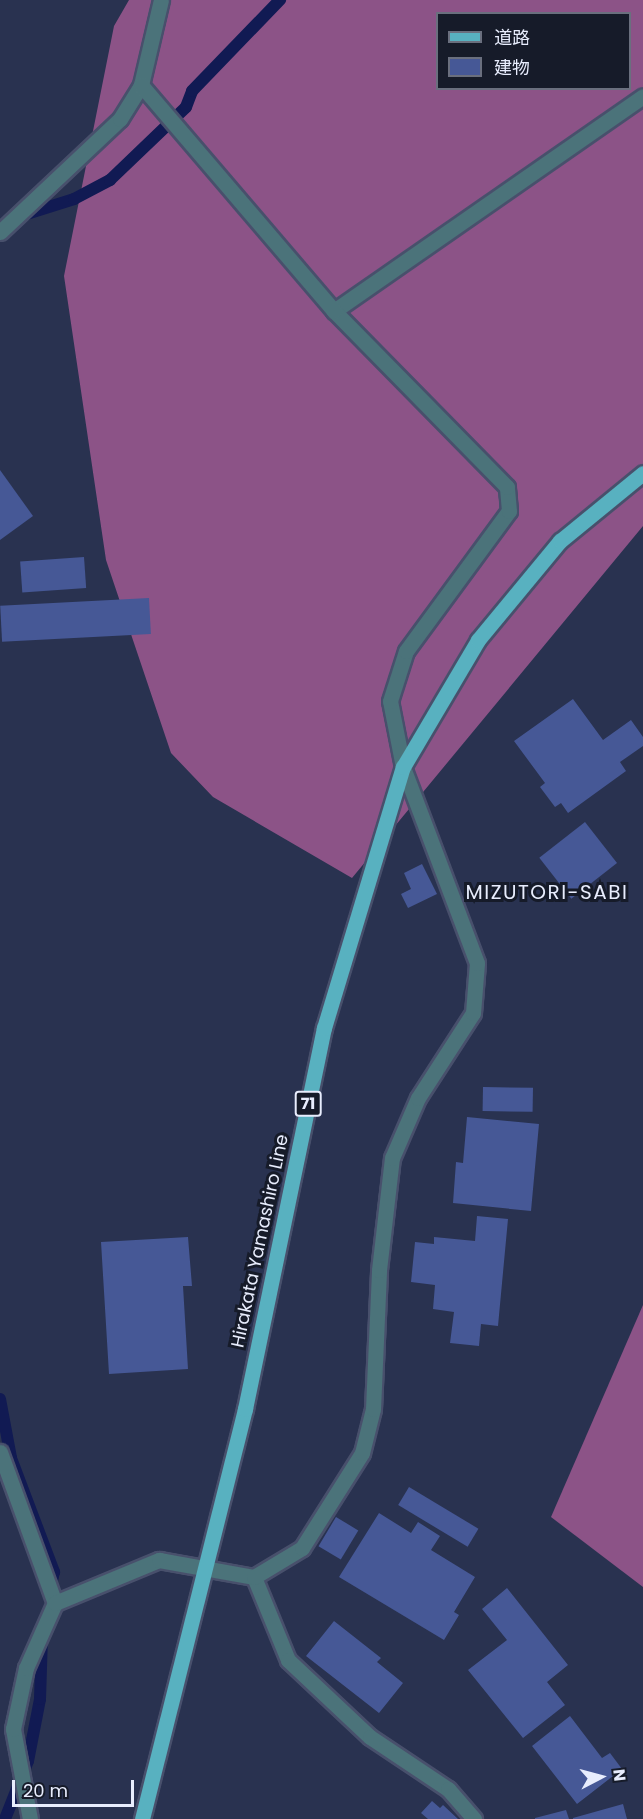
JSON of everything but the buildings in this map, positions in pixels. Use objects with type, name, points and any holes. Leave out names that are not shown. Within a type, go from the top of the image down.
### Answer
[{"type":"main road","name":"Hirakata Yamashiro Line","points":[[142,1819],[245,1408],[324,1028],[403,767],[478,640],[560,541],[643,473]]},
{"type":"street","points":[[0,232],[120,118],[141,85],[161,0]]},
{"type":"street","points":[[30,1819],[13,1729],[26,1668],[55,1604],[159,1560],[204,1570],[254,1577],[302,1548],[362,1453],[373,1409],[379,1270],[392,1158],[418,1098],[472,1013],[477,963],[403,767],[390,701],[406,651],[509,512],[507,487],[334,311],[141,85]]},
{"type":"street","points":[[334,311],[643,96]]},
{"type":"street","points":[[0,1452],[55,1604]]},
{"type":"street","points":[[254,1577],[288,1660],[370,1737],[448,1789],[474,1819]]},
{"type":"shaded area","points":[[129,0],[643,0],[643,526],[352,878],[213,797],[171,753],[106,560],[64,276],[114,26]]},
{"type":"shaded area","points":[[643,1305],[643,1587],[551,1517]]},
{"type":"waterway","points":[[17,217],[74,199],[110,180],[186,107],[192,91],[280,0]]},
{"type":"waterway","points":[[0,1399],[11,1458],[54,1572],[50,1590]]},
{"type":"waterway","points":[[5,1819],[28,1761],[40,1699],[42,1636]]},
{"type":"district","name":"MIZUTORI-SABI","points":[[547,892]]}]
